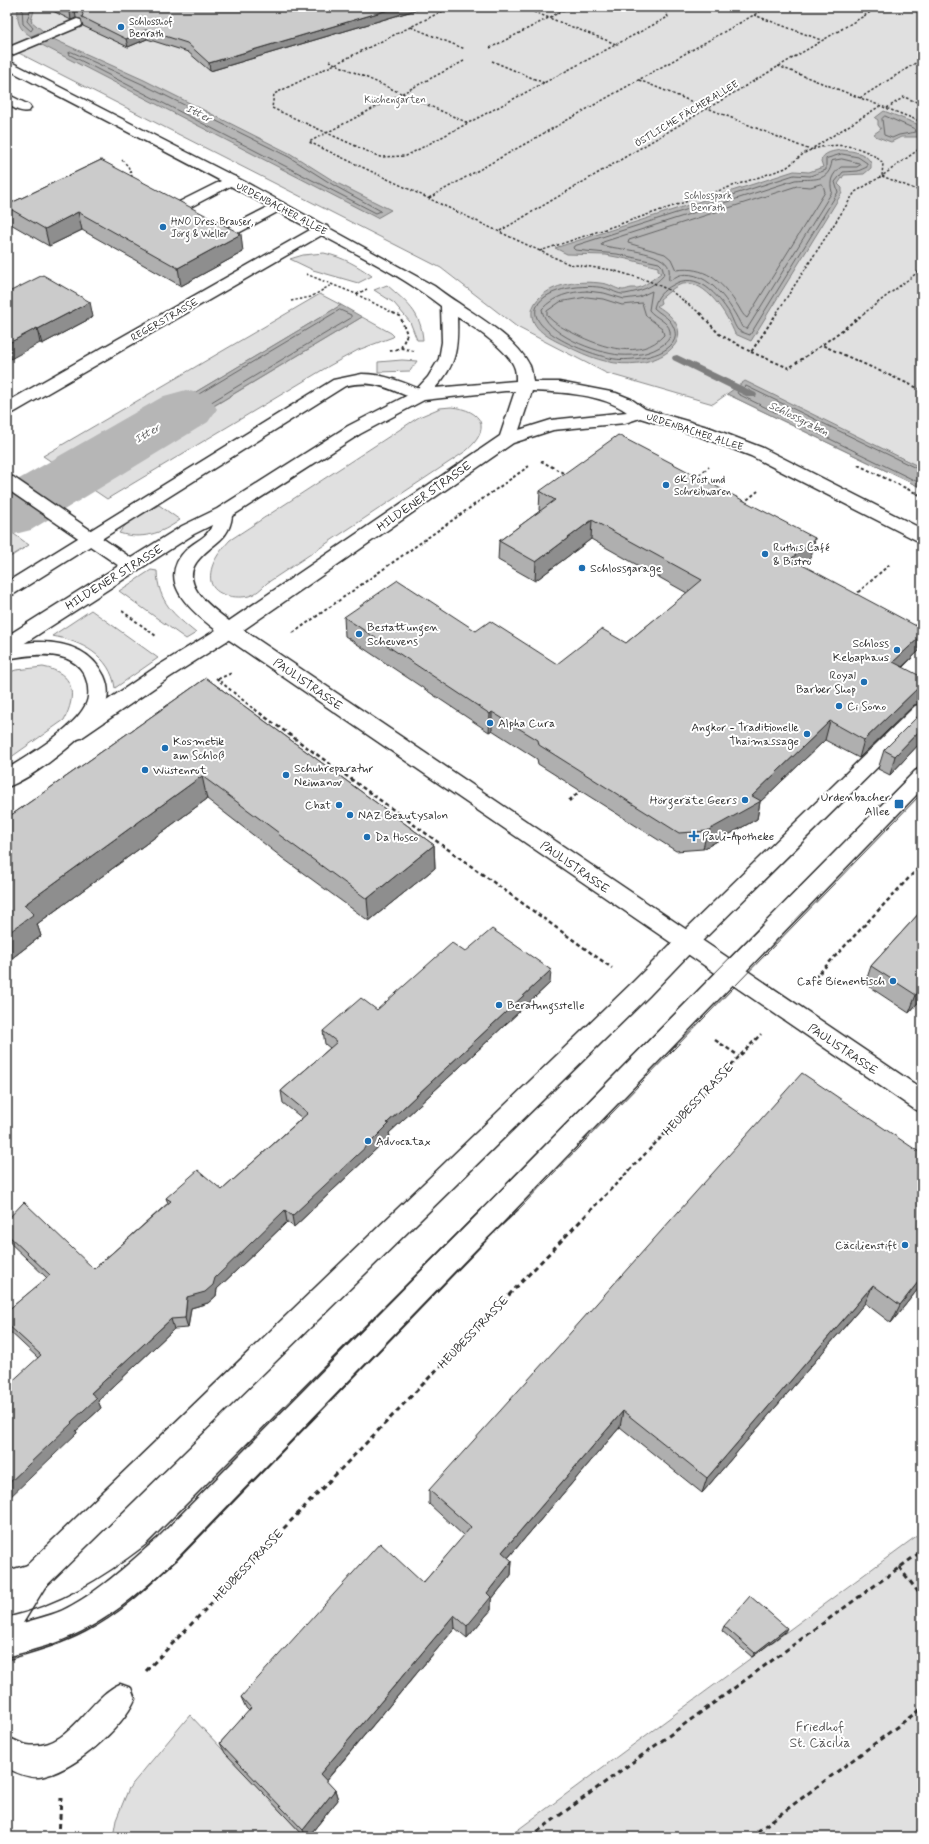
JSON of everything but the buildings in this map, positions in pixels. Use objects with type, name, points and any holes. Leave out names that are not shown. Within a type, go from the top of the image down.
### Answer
[{"type":"main road","points":[[11,52],[77,23]]},
{"type":"main road","name":"URDENBACHER ALLEE","points":[[7,64],[322,229],[429,289],[449,305],[475,321],[514,353],[523,368],[525,386],[520,405],[507,439]]},
{"type":"main road","points":[[7,98],[24,108]]},
{"type":"main road","points":[[176,209],[231,180]]},
{"type":"main road","points":[[226,234],[278,206]]},
{"type":"main road","name":"REGERSTRASSE","points":[[7,409],[322,229]]},
{"type":"main road","name":"HILDENER STRASSE","points":[[7,645],[188,530],[223,514],[354,430],[420,396],[434,380],[447,359],[450,342],[449,305]]},
{"type":"main road","points":[[7,590],[83,534],[339,383],[352,379],[380,378],[420,396]]},
{"type":"main road","name":"URDENBACHER ALLEE","points":[[420,396],[498,387],[525,386],[559,387],[587,391],[610,397],[625,403],[640,413],[705,432],[757,452],[922,536]]},
{"type":"main road","name":"HILDENER STRASSE","points":[[7,779],[163,672],[229,630],[507,439],[551,425],[625,418],[640,413]]},
{"type":"main road","points":[[7,481],[131,566]]},
{"type":"main road","points":[[223,514],[219,531],[190,557],[182,572],[184,586],[197,606],[229,630]]},
{"type":"main road","name":"PAULISTRASSE","points":[[229,630],[686,943],[922,1102]]},
{"type":"main road","name":"HILDENER STRASSE","points":[[7,652],[39,649],[61,650],[76,656],[87,665],[96,676],[98,694],[94,709],[71,735]]},
{"type":"main road","points":[[7,1621],[35,1577],[641,989],[922,711]]},
{"type":"main road","points":[[7,1642],[70,1621],[99,1605],[134,1578],[167,1549],[922,776]]},
{"type":"main road","points":[[7,1585],[35,1577]]},
{"type":"main road","points":[[7,1752],[16,1758],[30,1762],[45,1762],[63,1753],[90,1731],[120,1698]]},
{"type":"path","points":[[451,7],[274,94],[272,108],[380,157],[406,156],[668,17],[664,7]]},
{"type":"path","points":[[521,7],[617,44]]},
{"type":"path","points":[[490,48],[570,7]]},
{"type":"path","points":[[428,198],[768,7]]},
{"type":"path","name":"ÖSTLICHE FÄCHERALLEE","points":[[500,231],[879,7]]},
{"type":"path","points":[[754,15],[822,41]]},
{"type":"path","points":[[411,27],[464,49]]},
{"type":"path","points":[[859,98],[922,59]]},
{"type":"path","points":[[464,61],[309,142],[569,264],[612,270],[649,280],[672,291],[698,310],[719,334],[751,352],[789,368],[822,345],[922,269]]},
{"type":"path","points":[[492,61],[544,83]]},
{"type":"path","points":[[329,62],[468,124]]},
{"type":"path","points":[[778,66],[922,122]]},
{"type":"path","points":[[639,80],[810,150],[841,146],[863,149],[876,156],[883,163],[882,176]]},
{"type":"path","points":[[887,108],[904,97],[922,104]]},
{"type":"path","points":[[540,250],[786,168],[810,150],[880,106]]},
{"type":"path","points":[[751,352],[855,192],[882,176],[922,147]]},
{"type":"path","points":[[117,158],[124,161],[128,166],[136,186],[176,209]]},
{"type":"path","points":[[882,176],[922,192]]},
{"type":"path","points":[[303,272],[331,285],[356,294],[400,316],[407,334],[401,348]]},
{"type":"path","points":[[291,301],[311,296],[331,285]]},
{"type":"path","points":[[822,345],[922,390]]},
{"type":"path","points":[[544,456],[538,459],[569,476]]},
{"type":"path","points":[[288,637],[532,464]]},
{"type":"path","points":[[694,479],[709,467]]},
{"type":"path","points":[[740,504],[758,491]]},
{"type":"path","points":[[849,600],[890,564]]},
{"type":"path","points":[[118,608],[161,639]]},
{"type":"path","points":[[211,684],[217,679],[239,671]]},
{"type":"path","points":[[217,679],[265,718],[641,989]]},
{"type":"path","points":[[569,801],[587,786]]},
{"type":"path","name":"HEUBESSTRASSE","points":[[120,1698],[785,1010],[922,864]]},
{"type":"path","points":[[710,1037],[739,1056]]},
{"type":"path","points":[[530,1837],[922,1551]]},
{"type":"path","points":[[899,1567],[922,1597]]},
{"type":"path","points":[[750,1837],[922,1708]]},
{"type":"green space","name":"Schlosspark Benrath","points":[[7,7],[922,7],[922,488],[727,394],[713,404],[606,373],[517,327],[441,268],[7,47]]},
{"type":"green space","points":[[324,253],[349,262],[372,276],[358,283],[313,270],[290,259],[303,255]]},
{"type":"green space","points":[[387,285],[407,303],[416,315],[422,330],[423,340],[417,340],[410,322],[394,303],[374,290]]},
{"type":"green space","points":[[320,294],[341,305],[79,462],[99,475],[362,317],[394,336],[358,350],[329,366],[107,499],[43,456]]},
{"type":"green space","points":[[402,360],[417,361],[410,371],[378,372],[378,362]]},
{"type":"green space","points":[[451,407],[470,412],[477,416],[480,422],[481,428],[479,435],[466,451],[267,583],[254,594],[244,597],[232,597],[217,591],[213,587],[211,582],[211,570],[213,564],[230,540],[419,417],[440,408]]},
{"type":"green space","points":[[159,505],[180,520],[166,529],[143,536],[119,533],[132,520]]},
{"type":"green space","points":[[7,529],[29,545],[7,559]]},
{"type":"green space","points":[[151,570],[157,571],[160,591],[174,614],[196,633],[186,639],[119,591]]},
{"type":"green space","points":[[91,610],[158,658],[115,688],[108,667],[93,652],[74,642],[52,636]]},
{"type":"green space","points":[[43,667],[62,674],[67,680],[72,694],[68,711],[64,720],[7,760],[7,673],[16,670]]},
{"type":"green space","name":"Friedhof St. Cäcilia","points":[[922,1532],[922,1837],[508,1837]]},
{"type":"green space","points":[[190,1715],[305,1837],[113,1837],[116,1820],[129,1788]]},
{"type":"water","points":[[18,7],[35,7],[31,21],[43,31],[31,36],[23,30],[18,20]]},
{"type":"water","points":[[51,38],[144,80],[291,154],[337,183],[391,210],[377,218],[40,44]]},
{"type":"water","points":[[884,111],[922,126],[922,137],[901,137],[891,142],[875,136],[874,134],[881,129],[878,125],[878,120],[875,118]]},
{"type":"water","points":[[842,150],[866,156],[871,163],[871,168],[864,174],[844,175],[838,184],[842,188],[842,193],[751,341],[735,334],[722,309],[715,300],[700,287],[692,284],[680,285],[660,299],[661,303],[657,306],[669,315],[676,324],[679,333],[677,341],[672,349],[652,360],[639,363],[622,364],[591,357],[549,337],[538,328],[534,322],[532,313],[535,303],[540,297],[554,288],[572,283],[590,282],[606,284],[624,290],[641,287],[661,273],[658,271],[658,267],[627,259],[606,255],[567,254],[555,248],[794,171],[809,172],[823,167],[821,161],[826,154]]},
{"type":"water","points":[[341,305],[362,317],[98,475],[79,462]]},
{"type":"water","points":[[745,381],[922,468],[922,488],[727,394]]},
{"type":"waterway","name":"Schlossgraben","points":[[677,358],[752,395]]},
{"type":"waterway","name":"Itter","points":[[7,515],[186,409]]},
{"type":"tram line","points":[[480,1211],[922,763]]},
{"type":"tram line","points":[[518,1210],[922,793]]},
{"type":"tram line","points":[[7,1660],[76,1637],[109,1618],[143,1591],[174,1562],[482,1244],[518,1210]]},
{"type":"tram line","points":[[7,1617],[26,1612],[63,1598],[97,1579],[146,1545],[480,1211]]},
{"type":"place","name":"Schlosshof Benrath","points":[[121,27]]},
{"type":"place","name":"HNO Dres. Brauser, Jörg & Weller","points":[[163,227]]},
{"type":"place","name":"GK Post und Schreibwaren","points":[[666,485]]},
{"type":"place","name":"Ruthis Café & Bistro","points":[[765,554]]},
{"type":"place","name":"Schlossgarage","points":[[582,568]]},
{"type":"place","name":"Bestattungen Scheuvens","points":[[359,634]]},
{"type":"place","name":"Schloss Kebaphaus","points":[[897,650]]},
{"type":"place","name":"Royal Barber Shop","points":[[864,682]]},
{"type":"place","name":"Ci Sono","points":[[839,706]]},
{"type":"place","name":"Alpha Cura","points":[[490,723]]},
{"type":"place","name":"Angkor - Traditionelle Thaimassage","points":[[807,734]]},
{"type":"place","name":"Kosmetik am Schloß","points":[[165,748]]},
{"type":"place","name":"Wüstenrot","points":[[145,770]]},
{"type":"place","name":"Schuhreparatur Neimanov","points":[[286,775]]},
{"type":"place","name":"Hörgeräte Geers","points":[[745,800]]},
{"type":"place","name":"Urdenbacher Allee","points":[[899,804]]},
{"type":"place","name":"Chat","points":[[339,805]]},
{"type":"place","name":"NAZ Beautysalon","points":[[350,815]]},
{"type":"place","name":"Pauli-Apotheke","points":[[694,836]]},
{"type":"place","name":"Da Hosco","points":[[367,837]]},
{"type":"place","name":"Cafe Bienentisch","points":[[893,981]]},
{"type":"place","name":"Beratungsstelle","points":[[499,1005]]},
{"type":"place","name":"Advocatax","points":[[368,1141]]},
{"type":"place","name":"Cäcilienstift","points":[[905,1245]]},
{"type":"park label","name":"Küchengarten","points":[[395,99]]}]
